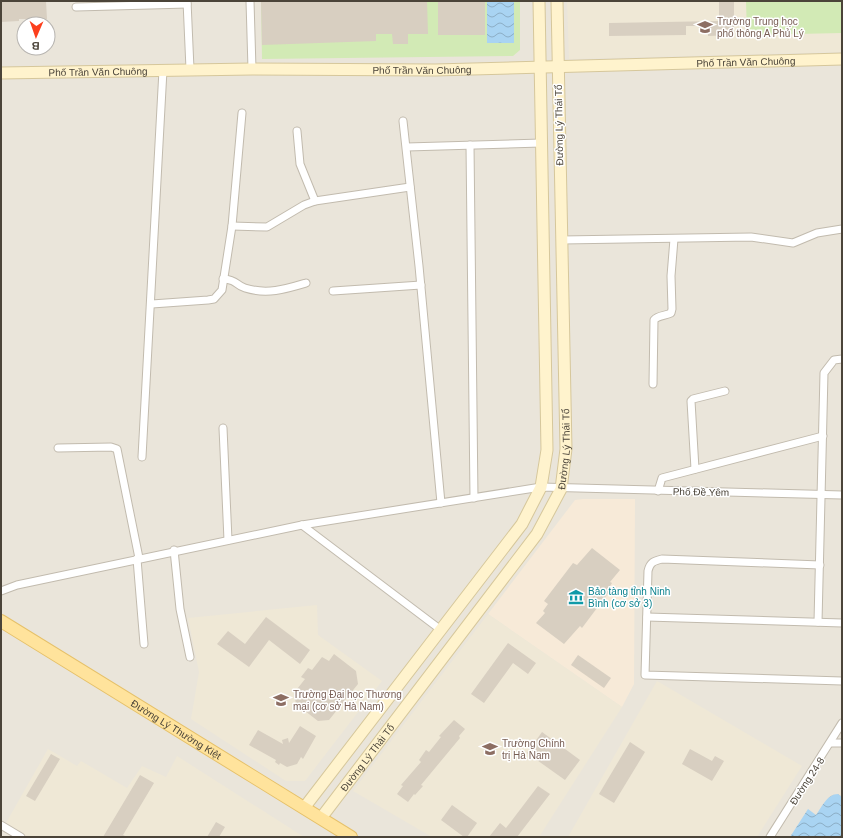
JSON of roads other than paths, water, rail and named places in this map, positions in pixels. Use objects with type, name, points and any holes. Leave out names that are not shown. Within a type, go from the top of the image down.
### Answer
[{"type":"main road","name":"Đường Lý Thái Tổ","points":[[304,808],[522,524],[541,487],[547,450],[539,1]]},
{"type":"main road","name":"Đường Lý Thái Tổ","points":[[321,818],[537,534],[561,489],[566,449],[557,1]]},
{"type":"main road","name":"Phố Trần Văn Chuông","points":[[1,73],[190,69],[435,70],[842,59]]},
{"type":"main road","name":"Đường Lý Thường Kiệt","points":[[1,621],[351,837]]},
{"type":"street","points":[[250,1],[252,69]]},
{"type":"street","points":[[76,7],[187,3],[190,69]]},
{"type":"street","points":[[142,457],[152,304],[163,70]]},
{"type":"street","points":[[152,304],[214,299],[222,290],[232,226],[242,113]]},
{"type":"street","points":[[403,121],[421,285],[441,503]]},
{"type":"street","points":[[297,131],[300,164],[315,202]]},
{"type":"street","points":[[407,147],[541,143]]},
{"type":"street","points":[[470,145],[474,498]]},
{"type":"street","points":[[232,226],[267,227],[304,205],[410,187]]},
{"type":"street","points":[[562,240],[751,237],[793,243],[818,233],[842,229]]},
{"type":"street","points":[[653,384],[654,320],[656,317],[671,313],[672,309],[674,239]]},
{"type":"street","points":[[224,279],[232,280],[245,288],[271,292],[306,283]]},
{"type":"street","points":[[333,291],[421,285]]},
{"type":"street","points":[[818,622],[824,372],[834,360],[842,359]]},
{"type":"street","points":[[695,469],[691,401],[693,398],[725,391]]},
{"type":"street","points":[[223,428],[228,540]]},
{"type":"street","points":[[658,491],[662,478],[823,436]]},
{"type":"street","points":[[58,448],[111,447],[117,449],[138,558],[144,644]]},
{"type":"street","name":"Phố Đề Yêm","points":[[1,591],[17,585],[174,550],[302,525],[541,487],[561,489],[842,495]]},
{"type":"street","points":[[302,525],[441,630]]},
{"type":"street","points":[[174,550],[180,609],[190,657]]},
{"type":"street","points":[[820,565],[662,559],[654,561],[650,564],[648,571],[645,675],[842,681]]},
{"type":"street","points":[[647,617],[842,623]]},
{"type":"street","name":"Đường 24-8","points":[[770,837],[831,743],[842,723]]},
{"type":"street","points":[[831,743],[842,743]]},
{"type":"street","points":[[1,825],[20,837]]},
{"type":"water","points":[[487,1],[514,1],[514,43],[487,43]]},
{"type":"water","points":[[838,794],[842,797],[842,837],[790,837],[808,809],[816,815],[831,796]]},
{"type":"place","name":"Trường Trung học phổ thông A Phủ Lý","points":[[705,27]]},
{"type":"place","name":"Bảo tàng tỉnh Ninh Bình (cơ sở 3)","points":[[576,597]]},
{"type":"place","name":"Trường Đại học Thương mại (cơ sở Hà Nam)","points":[[281,700]]},
{"type":"place","name":"Trường Chính trị Hà Nam","points":[[490,749]]}]
